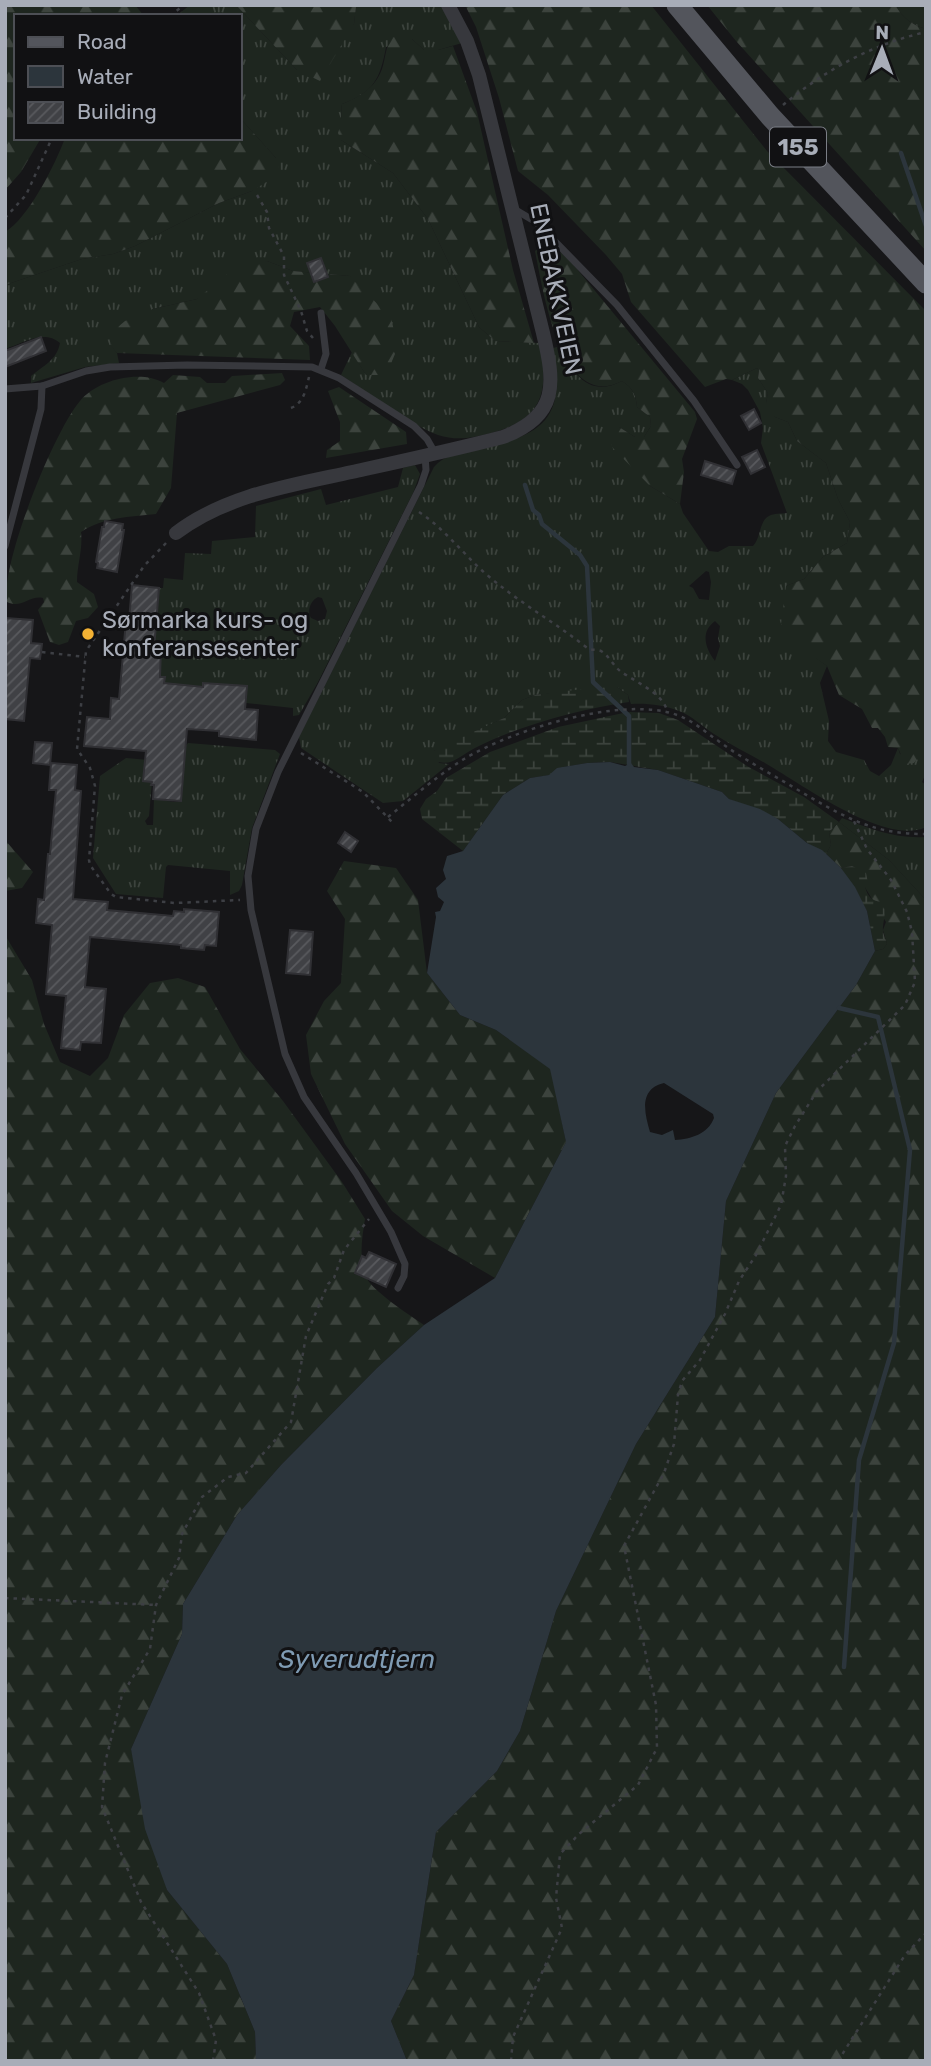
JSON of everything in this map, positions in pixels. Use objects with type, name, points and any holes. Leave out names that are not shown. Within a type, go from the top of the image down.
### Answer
[{"type":"main road","name":"155","points":[[677,5],[770,116],[926,283]]},
{"type":"street","name":"ENEBAKKVEIEN","points":[[176,533],[215,509],[256,495],[489,441],[518,431],[535,420],[544,408],[549,396],[551,374],[547,349],[499,150],[473,57],[448,5]]},
{"type":"lane","points":[[512,208],[536,222],[617,305],[694,401],[737,465]]},
{"type":"lane","points":[[321,313],[326,354],[321,369]]},
{"type":"lane","points":[[5,389],[42,386],[86,371],[110,367],[312,367],[339,378],[414,426],[427,439],[430,454],[424,478],[289,747],[268,794],[253,841],[249,866],[250,899],[277,1026],[291,1068],[304,1097],[391,1232],[405,1264],[404,1276],[398,1288]]},
{"type":"lane","points":[[5,546],[41,409],[42,386]]},
{"type":"path","points":[[770,116],[795,95],[867,50],[926,32]]},
{"type":"path","points":[[5,218],[26,195],[51,140]]},
{"type":"path","points":[[257,195],[267,212],[270,228],[284,256],[284,275],[302,311]]},
{"type":"path","points":[[291,408],[304,396],[312,367]]},
{"type":"path","points":[[410,507],[438,526],[485,574],[521,603],[567,630],[587,649],[604,653],[617,669],[660,697],[666,704],[667,712]]},
{"type":"path","points":[[176,533],[144,566],[91,640],[85,657],[77,749],[93,776],[90,865],[116,897],[175,903],[250,899]]},
{"type":"path","points":[[42,652],[85,657]]},
{"type":"path","points":[[388,817],[462,760],[500,741],[609,710],[644,708],[667,712],[688,720],[735,753],[834,811],[894,834],[926,834]]},
{"type":"path","points":[[289,747],[347,780],[393,823]]},
{"type":"path","points":[[511,2061],[513,2037],[562,1928],[556,1898],[560,1854],[579,1834],[638,1785],[657,1748],[656,1704],[624,1546],[664,1473],[674,1444],[678,1395],[682,1381],[706,1349],[739,1281],[756,1255],[781,1205],[786,1176],[785,1146],[795,1126],[817,1091],[905,1005],[915,982],[912,932],[907,912],[891,880],[867,849],[853,819]]},
{"type":"path","points":[[213,2061],[216,2040],[199,1993],[141,1902],[102,1807],[105,1763],[122,1695],[150,1649],[156,1605],[179,1558],[182,1534],[202,1497],[228,1477],[246,1473],[291,1422],[306,1336],[328,1284],[334,1278],[344,1250],[378,1208]]},
{"type":"path","points":[[5,1598],[156,1605]]},
{"type":"path","points":[[838,2061],[905,1955],[926,1933]]},
{"type":"green space","points":[[5,5],[135,5],[142,14],[14,14],[14,140],[40,140],[21,172],[5,190]]},
{"type":"green space","points":[[190,5],[236,5],[297,70],[354,24],[356,5],[441,5],[462,43],[438,50],[424,50],[412,39],[386,47],[374,83],[362,95],[342,104],[341,140],[393,173],[428,219],[479,327],[495,341],[540,343],[543,360],[542,389],[532,411],[522,420],[491,433],[458,438],[438,435],[401,415],[341,375],[352,352],[366,375],[350,276],[293,271],[267,261],[197,299],[153,309],[110,344],[117,353],[119,363],[85,367],[31,383],[31,376],[53,358],[60,343],[54,339],[40,337],[5,349],[5,285],[82,259],[113,254],[135,246],[219,203],[252,191],[276,158],[242,120],[242,14],[179,14]]},
{"type":"green space","points":[[236,5],[356,7],[354,24],[320,81],[297,70]]},
{"type":"green space","points":[[465,5],[651,5],[767,151],[926,311],[926,761],[917,759],[914,763],[905,764],[898,748],[888,747],[885,737],[878,728],[872,728],[862,709],[839,695],[827,666],[792,642],[781,624],[786,586],[804,579],[823,557],[847,543],[850,522],[838,499],[826,463],[797,441],[788,422],[767,411],[768,393],[758,378],[757,368],[732,380],[726,379],[705,387],[631,302],[622,274],[606,255],[548,195],[518,171],[499,98],[476,27]]},
{"type":"green space","points":[[707,5],[895,5],[908,20],[926,29],[926,251],[736,41]]},
{"type":"green space","points":[[895,5],[926,5],[926,29],[908,20]]},
{"type":"green space","points":[[392,37],[412,39],[424,50],[453,46],[477,112],[513,270],[534,343],[495,341],[479,327],[428,219],[393,173],[341,140],[338,133],[342,104],[371,87],[382,69]]},
{"type":"green space","points":[[242,120],[276,158],[280,171],[252,191],[219,203],[135,246],[113,254],[82,259],[5,285],[5,232],[32,203],[64,140],[242,140]]},
{"type":"green space","points":[[545,242],[567,257],[695,412],[697,419],[682,459],[684,472],[680,504],[650,486],[612,447],[609,431],[619,427],[635,437],[644,437],[651,426],[650,417],[637,407],[633,392],[622,381],[601,386],[584,380],[570,364],[559,343],[543,292],[535,251]]},
{"type":"green space","points":[[267,261],[293,271],[350,276],[391,318],[398,347],[386,375],[366,375],[320,307],[294,312],[290,326],[309,346],[310,360],[117,353],[110,345],[112,332],[125,321],[153,309],[197,299],[238,265]]},
{"type":"green space","points":[[561,346],[565,357],[584,381],[601,387],[622,381],[631,389],[637,407],[650,417],[651,426],[644,437],[635,437],[619,427],[650,486],[680,504],[683,513],[709,551],[718,552],[729,546],[753,546],[766,518],[773,514],[787,513],[761,443],[763,428],[760,412],[748,390],[732,380],[757,368],[758,378],[768,393],[766,403],[775,417],[788,422],[797,441],[826,463],[838,499],[850,522],[847,543],[823,557],[804,579],[786,586],[816,658],[827,666],[820,683],[829,721],[828,741],[836,752],[864,760],[870,771],[879,776],[891,765],[898,748],[900,754],[925,760],[926,773],[922,782],[926,785],[924,828],[907,831],[867,821],[823,799],[684,713],[661,706],[631,704],[628,695],[617,687],[535,695],[522,700],[504,718],[434,751],[439,763],[449,764],[403,801],[383,803],[301,748],[299,737],[434,467],[452,456],[516,439],[544,422],[552,409],[556,393],[553,348]],"holes":[[[706,571],[709,572],[711,582],[709,600],[699,599],[689,586]],[[715,621],[720,626],[720,646],[715,661],[706,640],[707,630]]]},
{"type":"green space","points":[[282,373],[285,380],[280,385],[177,413],[171,488],[156,514],[108,521],[81,532],[77,582],[94,594],[98,607],[88,618],[76,621],[68,642],[59,645],[50,642],[38,610],[44,602],[43,598],[17,604],[7,602],[12,559],[31,499],[69,417],[88,394],[108,382],[131,377],[154,379],[164,383],[173,375],[200,377],[207,383],[225,383],[232,376]]},
{"type":"green space","points":[[339,387],[406,432],[407,444],[326,458],[327,450],[340,441],[340,422],[328,391]]},
{"type":"green space","points":[[415,465],[420,474],[413,493],[299,715],[293,716],[293,708],[246,703],[247,686],[204,683],[203,687],[164,683],[164,677],[152,676],[161,656],[161,649],[154,649],[159,588],[163,588],[164,578],[183,580],[185,553],[211,554],[212,541],[255,537],[256,506],[321,489],[326,505],[398,487],[403,468]],"holes":[[[322,598],[327,611],[325,619],[318,621],[311,618],[309,609],[315,599]]]},
{"type":"green space","points":[[617,687],[628,695],[629,702],[570,714],[530,726],[492,740],[454,761],[444,763],[431,759],[434,751],[440,747],[504,718],[522,700],[535,695]]},
{"type":"green space","points":[[628,712],[659,713],[678,720],[747,766],[804,797],[839,822],[829,832],[831,845],[826,854],[807,843],[778,819],[729,799],[722,792],[658,770],[610,762],[564,767],[550,775],[530,778],[503,795],[463,851],[422,819],[420,809],[446,778],[490,752],[558,727]]},
{"type":"green space","points":[[188,743],[275,750],[280,754],[252,828],[242,885],[239,891],[230,895],[230,871],[168,865],[163,898],[116,894],[93,858],[100,776],[126,758],[148,760],[152,782],[149,816],[145,821],[147,825],[153,825],[154,799],[181,801],[185,747]]},
{"type":"green space","points":[[842,818],[893,835],[926,837],[926,900],[889,860],[839,822]]},
{"type":"green space","points":[[839,822],[889,860],[926,900],[926,2061],[407,2061],[391,2021],[414,1975],[436,1832],[497,1771],[520,1731],[556,1611],[636,1444],[715,1317],[726,1201],[776,1093],[856,985],[875,951],[883,949],[887,944],[883,930],[886,922],[852,866],[841,868],[826,854],[831,845],[829,832]]},
{"type":"green space","points":[[5,840],[33,872],[22,888],[5,891]]},
{"type":"green space","points":[[344,861],[396,868],[418,900],[427,973],[460,1015],[496,1030],[551,1069],[566,1142],[495,1278],[423,1236],[392,1211],[345,1144],[311,1074],[306,1035],[324,1001],[341,983],[345,919],[327,891]]},
{"type":"green space","points":[[852,866],[866,873],[868,883],[865,887],[868,893],[884,906],[883,932],[887,944],[883,949],[875,951],[867,911],[841,868]]},
{"type":"green space","points":[[5,935],[32,980],[44,1024],[60,1062],[90,1076],[108,1058],[124,1015],[150,983],[178,978],[205,987],[240,1049],[283,1101],[342,1182],[365,1219],[362,1254],[368,1281],[391,1302],[424,1325],[377,1368],[281,1465],[237,1515],[183,1604],[182,1634],[131,1749],[167,1890],[227,1964],[255,2032],[256,2061],[5,2061]]},
{"type":"water","name":"Syverudtjern","points":[[610,762],[625,766],[631,763],[634,767],[658,770],[722,792],[729,799],[760,809],[778,819],[807,843],[822,850],[841,868],[855,887],[867,911],[875,951],[856,985],[776,1093],[726,1201],[715,1317],[636,1444],[556,1611],[520,1731],[497,1771],[436,1832],[414,1975],[391,2021],[407,2061],[256,2061],[255,2032],[227,1964],[167,1890],[145,1829],[131,1749],[182,1634],[183,1604],[237,1515],[281,1465],[377,1368],[424,1325],[495,1278],[566,1142],[550,1069],[496,1030],[460,1015],[427,973],[435,912],[440,911],[444,902],[438,897],[436,888],[446,879],[443,870],[447,856],[463,851],[503,795],[530,778],[549,775],[557,768]],"holes":[[[664,1083],[713,1114],[714,1118],[703,1132],[675,1140],[673,1130],[662,1135],[650,1132],[645,1102],[650,1090]]]},
{"type":"building","points":[[321,258],[328,277],[314,282],[307,263]]},
{"type":"building","points":[[41,337],[46,351],[5,367],[5,351]]},
{"type":"building","points":[[754,409],[761,423],[749,430],[741,416]]},
{"type":"building","points":[[757,450],[765,467],[751,474],[742,457]]},
{"type":"building","points":[[705,461],[736,471],[732,484],[701,475]]},
{"type":"building","points":[[105,521],[123,524],[117,572],[97,568]]},
{"type":"building","points":[[132,585],[159,588],[154,649],[161,649],[160,677],[165,677],[164,683],[203,687],[203,683],[247,686],[245,709],[258,710],[256,740],[219,736],[219,731],[187,729],[181,801],[153,799],[154,785],[151,785],[152,782],[143,781],[146,751],[84,746],[87,717],[110,719],[111,698],[119,699]]},
{"type":"building","points":[[5,618],[33,620],[31,643],[42,644],[40,659],[30,658],[24,721],[5,719]]},
{"type":"building","points":[[35,742],[52,743],[50,765],[33,763]]},
{"type":"building","points":[[51,763],[77,765],[75,790],[81,791],[73,899],[108,902],[107,910],[173,916],[174,911],[184,912],[184,909],[219,912],[216,946],[205,945],[204,950],[181,948],[181,945],[90,937],[85,987],[106,989],[101,1043],[81,1042],[80,1050],[61,1048],[66,996],[46,994],[52,925],[36,923],[38,899],[44,900],[56,790],[49,790]]},
{"type":"building","points":[[345,832],[358,841],[351,852],[338,843]]},
{"type":"building","points":[[290,930],[313,932],[310,975],[286,973]]},
{"type":"building","points":[[369,1252],[396,1264],[386,1287],[355,1273],[362,1256],[366,1258]]},
{"type":"waterway","points":[[901,153],[926,226]]},
{"type":"waterway","points":[[525,485],[533,510],[539,515],[542,524],[580,555],[587,566],[593,682],[629,716],[629,764]]},
{"type":"waterway","points":[[839,1008],[878,1017],[910,1150],[894,1343],[859,1460],[844,1667]]},
{"type":"place","name":"Sørmarka kurs- og konferansesenter","points":[[88,634]]}]
